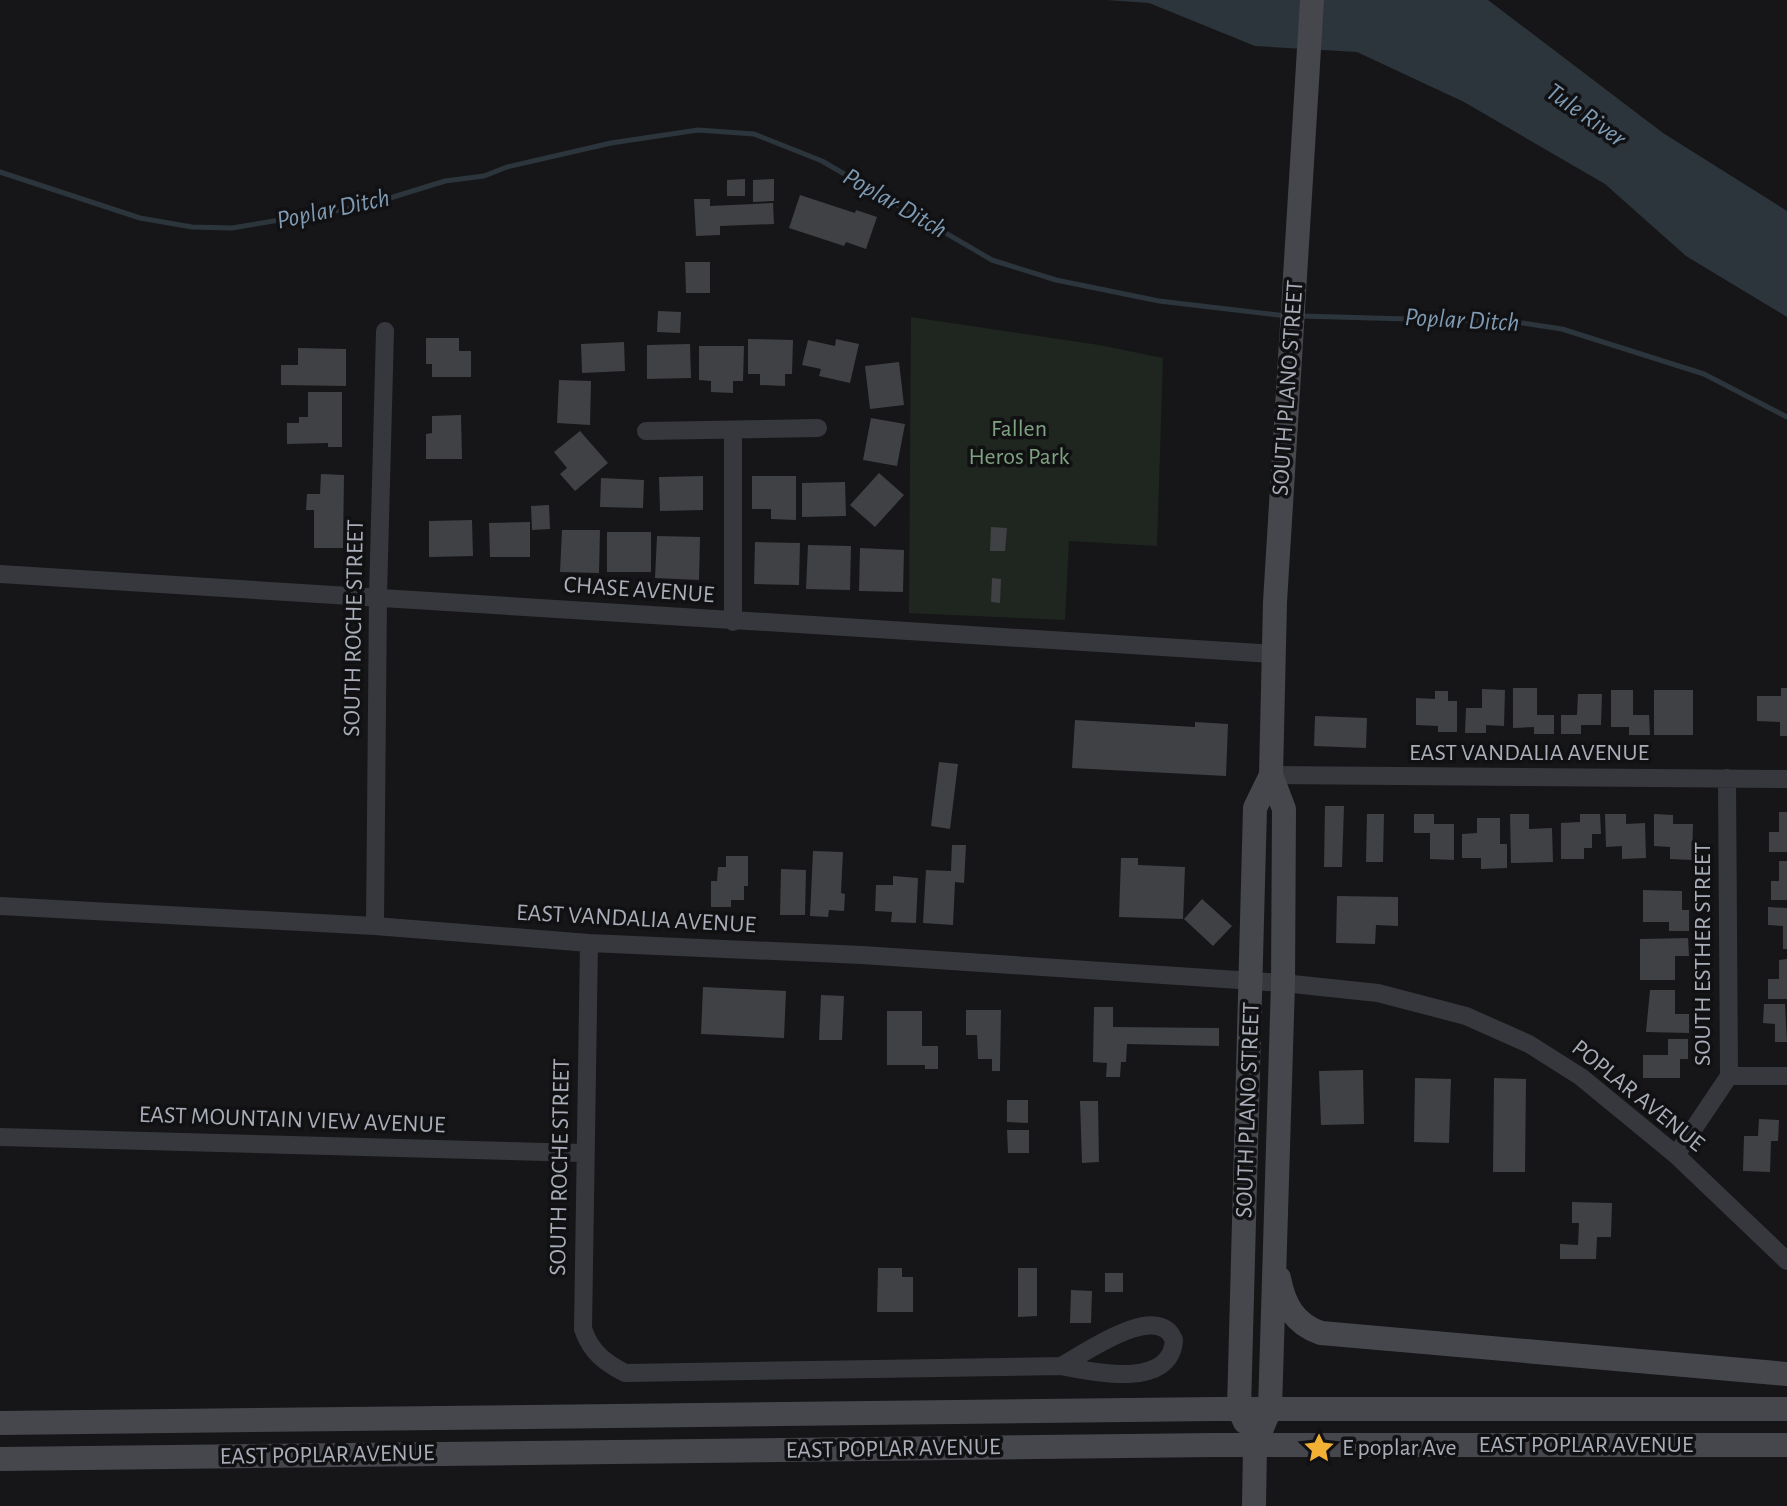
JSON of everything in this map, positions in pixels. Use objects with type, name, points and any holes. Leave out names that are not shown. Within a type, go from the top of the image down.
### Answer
[{"type":"main road","name":"SOUTH PLANO STREET","points":[[1254,1506],[1255,1445],[1270,1409],[1275,1246],[1268,983],[1255,807],[1271,775],[1274,654],[1312,0]]},
{"type":"main road","name":"SOUTH PLANO STREET","points":[[1255,1445],[1239,1409],[1268,983]]},
{"type":"main road","points":[[1275,1246],[1283,1295],[1291,1313],[1310,1329],[1321,1333],[1787,1374]]},
{"type":"main road","name":"EAST POPLAR AVENUE","points":[[0,1423],[1239,1409],[1787,1409]]},
{"type":"main road","name":"EAST POPLAR AVENUE","points":[[0,1459],[1255,1445],[1787,1445]]},
{"type":"street","name":"SOUTH ROCHE STREET","points":[[375,926],[378,596],[385,331]]},
{"type":"street","points":[[646,431],[818,428]]},
{"type":"street","points":[[733,431],[733,622]]},
{"type":"street","name":"CHASE AVENUE","points":[[0,574],[1274,654]]},
{"type":"street","name":"EAST VANDALIA AVENUE","points":[[1271,775],[1787,779]]},
{"type":"street","name":"SOUTH ESTHER STREET","points":[[1676,1155],[1729,1076],[1727,778]]},
{"type":"street","name":"EAST VANDALIA AVENUE","points":[[0,906],[375,926],[589,943],[862,955],[1268,983]]},
{"type":"street","name":"SOUTH ROCHE STREET","points":[[589,943],[583,1153],[583,1329],[595,1353],[606,1363],[625,1373],[1061,1366]]},
{"type":"street","name":"POPLAR AVENUE","points":[[1268,983],[1378,993],[1466,1016],[1529,1044],[1581,1077],[1676,1155],[1787,1261]]},
{"type":"street","points":[[1729,1076],[1787,1076]]},
{"type":"street","name":"EAST MOUNTAIN VIEW AVENUE","points":[[0,1137],[583,1153]]},
{"type":"street","points":[[1160,1324],[1167,1328],[1174,1340],[1169,1357],[1145,1372],[1102,1374],[1061,1366],[1136,1326],[1160,1324]]},
{"type":"green space","name":"Fallen Heros Park","points":[[911,317],[1099,345],[1163,358],[1157,546],[1069,541],[1065,620],[909,613]]},
{"type":"water","name":"Tule River","points":[[1107,0],[1488,0],[1663,133],[1787,211],[1787,317],[1686,256],[1605,184],[1464,102],[1357,52],[1255,46],[1149,3]]},
{"type":"building","points":[[745,179],[745,196],[727,196],[727,180]]},
{"type":"building","points":[[774,179],[774,201],[753,202],[753,180]]},
{"type":"building","points":[[800,195],[855,213],[856,210],[877,217],[866,249],[846,242],[844,246],[789,228]]},
{"type":"building","points":[[694,199],[710,199],[710,206],[773,203],[774,224],[720,226],[720,235],[696,236]]},
{"type":"building","points":[[685,262],[710,262],[710,293],[686,293]]},
{"type":"building","points":[[658,311],[681,312],[680,333],[657,332]]},
{"type":"building","points":[[426,338],[459,338],[459,351],[471,351],[471,377],[432,377],[432,364],[426,364]]},
{"type":"building","points":[[748,339],[793,340],[792,374],[785,374],[785,386],[760,385],[760,374],[748,374]]},
{"type":"building","points":[[836,339],[859,344],[850,383],[819,376],[821,369],[802,365],[808,340],[835,346]]},
{"type":"building","points":[[624,342],[625,371],[582,373],[581,344]]},
{"type":"building","points":[[690,344],[691,378],[647,379],[647,345]]},
{"type":"building","points":[[699,346],[744,346],[743,381],[733,381],[733,393],[711,392],[711,381],[699,380]]},
{"type":"building","points":[[298,348],[346,349],[346,386],[281,385],[281,365],[298,365]]},
{"type":"building","points":[[899,362],[904,405],[870,409],[865,366]]},
{"type":"building","points":[[559,380],[591,381],[590,425],[557,423]]},
{"type":"building","points":[[308,392],[342,392],[342,447],[328,447],[328,443],[287,444],[287,423],[299,423],[299,417],[308,417]]},
{"type":"building","points":[[461,415],[462,459],[426,459],[426,434],[432,433],[432,416]]},
{"type":"building","points":[[871,418],[905,424],[897,466],[863,460]]},
{"type":"building","points":[[580,431],[608,463],[575,491],[560,474],[567,468],[554,452]]},
{"type":"building","points":[[879,473],[904,495],[875,527],[850,505]]},
{"type":"building","points":[[321,474],[344,475],[343,548],[314,548],[314,510],[306,510],[307,494],[320,494]]},
{"type":"building","points":[[703,476],[703,510],[660,511],[659,477]]},
{"type":"building","points":[[752,476],[796,476],[796,520],[771,519],[771,509],[752,509]]},
{"type":"building","points":[[601,478],[644,480],[643,508],[600,507]]},
{"type":"building","points":[[845,482],[846,516],[802,517],[802,483]]},
{"type":"building","points":[[549,505],[550,529],[532,530],[531,506]]},
{"type":"building","points":[[472,520],[473,556],[429,557],[429,521]]},
{"type":"building","points":[[530,522],[530,557],[490,557],[489,523]]},
{"type":"building","points":[[991,527],[1007,528],[1005,551],[990,551]]},
{"type":"building","points":[[562,530],[600,530],[599,573],[560,572]]},
{"type":"building","points":[[607,532],[651,532],[651,572],[607,572]]},
{"type":"building","points":[[657,536],[700,537],[699,580],[655,578]]},
{"type":"building","points":[[755,542],[800,543],[799,585],[754,584]]},
{"type":"building","points":[[808,545],[851,546],[850,590],[806,589]]},
{"type":"building","points":[[860,548],[904,550],[903,592],[859,591]]},
{"type":"building","points":[[992,578],[1001,579],[1000,603],[991,602]]},
{"type":"building","points":[[1513,688],[1537,688],[1537,715],[1554,715],[1554,734],[1534,734],[1534,727],[1513,728]]},
{"type":"building","points":[[1781,688],[1787,688],[1787,736],[1780,736],[1780,722],[1757,721],[1757,696],[1781,696]]},
{"type":"building","points":[[1482,689],[1505,690],[1504,726],[1486,725],[1486,733],[1465,733],[1466,708],[1482,708]]},
{"type":"building","points":[[1611,690],[1633,690],[1633,715],[1649,715],[1650,735],[1629,735],[1629,727],[1611,727]]},
{"type":"building","points":[[1654,690],[1693,690],[1693,735],[1654,735]]},
{"type":"building","points":[[1435,691],[1448,691],[1448,701],[1457,701],[1457,732],[1438,732],[1438,726],[1416,725],[1416,698],[1435,699]]},
{"type":"building","points":[[1578,694],[1602,694],[1601,725],[1581,725],[1581,734],[1561,734],[1561,715],[1577,715]]},
{"type":"building","points":[[1315,716],[1367,718],[1366,748],[1314,746]]},
{"type":"building","points":[[1075,720],[1195,727],[1195,722],[1228,724],[1226,776],[1072,768]]},
{"type":"building","points":[[939,762],[958,764],[950,829],[931,826]]},
{"type":"building","points":[[1325,806],[1344,806],[1342,867],[1324,867]]},
{"type":"building","points":[[1779,812],[1787,812],[1787,852],[1769,852],[1769,832],[1779,832]]},
{"type":"building","points":[[1367,814],[1384,814],[1383,862],[1366,862]]},
{"type":"building","points":[[1414,814],[1434,814],[1434,824],[1454,824],[1454,860],[1430,859],[1430,833],[1414,833]]},
{"type":"building","points":[[1510,814],[1529,814],[1529,829],[1552,828],[1553,862],[1511,863]]},
{"type":"building","points":[[1580,814],[1600,814],[1601,834],[1592,834],[1592,848],[1584,848],[1584,859],[1561,859],[1561,823],[1580,822]]},
{"type":"building","points":[[1605,814],[1626,814],[1626,824],[1645,823],[1646,858],[1622,859],[1622,846],[1606,847]]},
{"type":"building","points":[[1654,814],[1673,815],[1673,824],[1693,824],[1692,860],[1670,859],[1670,847],[1654,846]]},
{"type":"building","points":[[1477,818],[1500,818],[1500,844],[1507,844],[1507,868],[1481,869],[1481,858],[1462,858],[1462,834],[1477,833]]},
{"type":"building","points":[[952,845],[966,845],[964,883],[955,882],[953,925],[923,923],[926,870],[951,871]]},
{"type":"building","points":[[813,851],[843,852],[841,893],[845,894],[844,911],[829,910],[828,917],[810,916]]},
{"type":"building","points":[[726,856],[748,856],[748,886],[744,886],[744,900],[731,900],[731,907],[711,907],[711,881],[717,881],[718,867],[726,867]]},
{"type":"building","points":[[1121,858],[1138,858],[1138,865],[1185,867],[1183,919],[1119,917]]},
{"type":"building","points":[[1779,861],[1787,861],[1787,900],[1771,900],[1771,881],[1779,881]]},
{"type":"building","points":[[781,869],[806,870],[805,915],[780,915]]},
{"type":"building","points":[[893,876],[918,878],[916,923],[891,922],[892,912],[875,911],[876,885],[893,885]]},
{"type":"building","points":[[1643,890],[1682,891],[1682,910],[1689,910],[1689,931],[1669,931],[1669,922],[1643,922]]},
{"type":"building","points":[[1337,896],[1398,897],[1398,926],[1376,925],[1375,944],[1336,943]]},
{"type":"building","points":[[1202,899],[1232,926],[1213,946],[1184,919]]},
{"type":"building","points":[[1768,907],[1787,908],[1787,949],[1783,949],[1783,926],[1768,925]]},
{"type":"building","points":[[1688,938],[1689,956],[1675,956],[1675,980],[1640,980],[1640,939]]},
{"type":"building","points":[[1787,959],[1787,999],[1768,999],[1768,979],[1779,979],[1779,960]]},
{"type":"building","points":[[703,987],[786,991],[784,1038],[701,1034]]},
{"type":"building","points":[[1650,990],[1675,990],[1675,1014],[1689,1014],[1689,1033],[1646,1032]]},
{"type":"building","points":[[821,995],[844,996],[842,1040],[819,1040]]},
{"type":"building","points":[[1764,1004],[1785,1004],[1787,1042],[1775,1042],[1775,1024],[1763,1023]]},
{"type":"building","points":[[1094,1007],[1113,1007],[1113,1027],[1219,1028],[1219,1046],[1127,1044],[1126,1062],[1121,1062],[1120,1077],[1106,1077],[1107,1063],[1093,1062]]},
{"type":"building","points":[[966,1010],[1001,1010],[1000,1071],[992,1071],[992,1059],[978,1059],[977,1035],[966,1035]]},
{"type":"building","points":[[887,1011],[922,1011],[922,1046],[938,1046],[938,1069],[925,1069],[925,1065],[887,1065]]},
{"type":"building","points":[[1668,1039],[1688,1039],[1688,1059],[1680,1059],[1680,1078],[1643,1078],[1643,1055],[1668,1055]]},
{"type":"building","points":[[1363,1070],[1364,1124],[1321,1125],[1319,1071]]},
{"type":"building","points":[[1415,1078],[1451,1079],[1449,1143],[1414,1142]]},
{"type":"building","points":[[1494,1078],[1526,1079],[1525,1172],[1493,1172]]},
{"type":"building","points":[[1007,1100],[1028,1100],[1028,1123],[1007,1122]]},
{"type":"building","points":[[1080,1101],[1098,1101],[1099,1162],[1082,1163]]},
{"type":"building","points":[[1759,1119],[1779,1120],[1778,1141],[1771,1141],[1770,1172],[1743,1171],[1744,1136],[1758,1136]]},
{"type":"building","points":[[1007,1130],[1029,1130],[1029,1153],[1008,1153]]},
{"type":"building","points":[[1572,1202],[1612,1203],[1611,1237],[1597,1237],[1596,1259],[1560,1259],[1560,1244],[1578,1245],[1579,1223],[1572,1223]]},
{"type":"building","points":[[878,1268],[902,1268],[902,1277],[913,1277],[913,1312],[877,1312]]},
{"type":"building","points":[[1018,1268],[1037,1268],[1037,1316],[1018,1317]]},
{"type":"building","points":[[1105,1273],[1123,1273],[1123,1292],[1105,1292]]},
{"type":"building","points":[[1071,1290],[1092,1291],[1091,1323],[1070,1323]]},
{"type":"waterway","name":"Poplar Ditch","points":[[0,172],[140,218],[192,227],[232,228],[364,206],[445,181],[484,176],[507,167],[611,143],[698,130],[754,134],[822,161],[992,260],[1056,280],[1159,301],[1287,316]]},
{"type":"waterway","name":"Poplar Ditch","points":[[1301,316],[1516,322],[1562,329],[1704,374],[1787,417]]},
{"type":"place","name":"E poplar Ave","points":[[1319,1448]]}]
